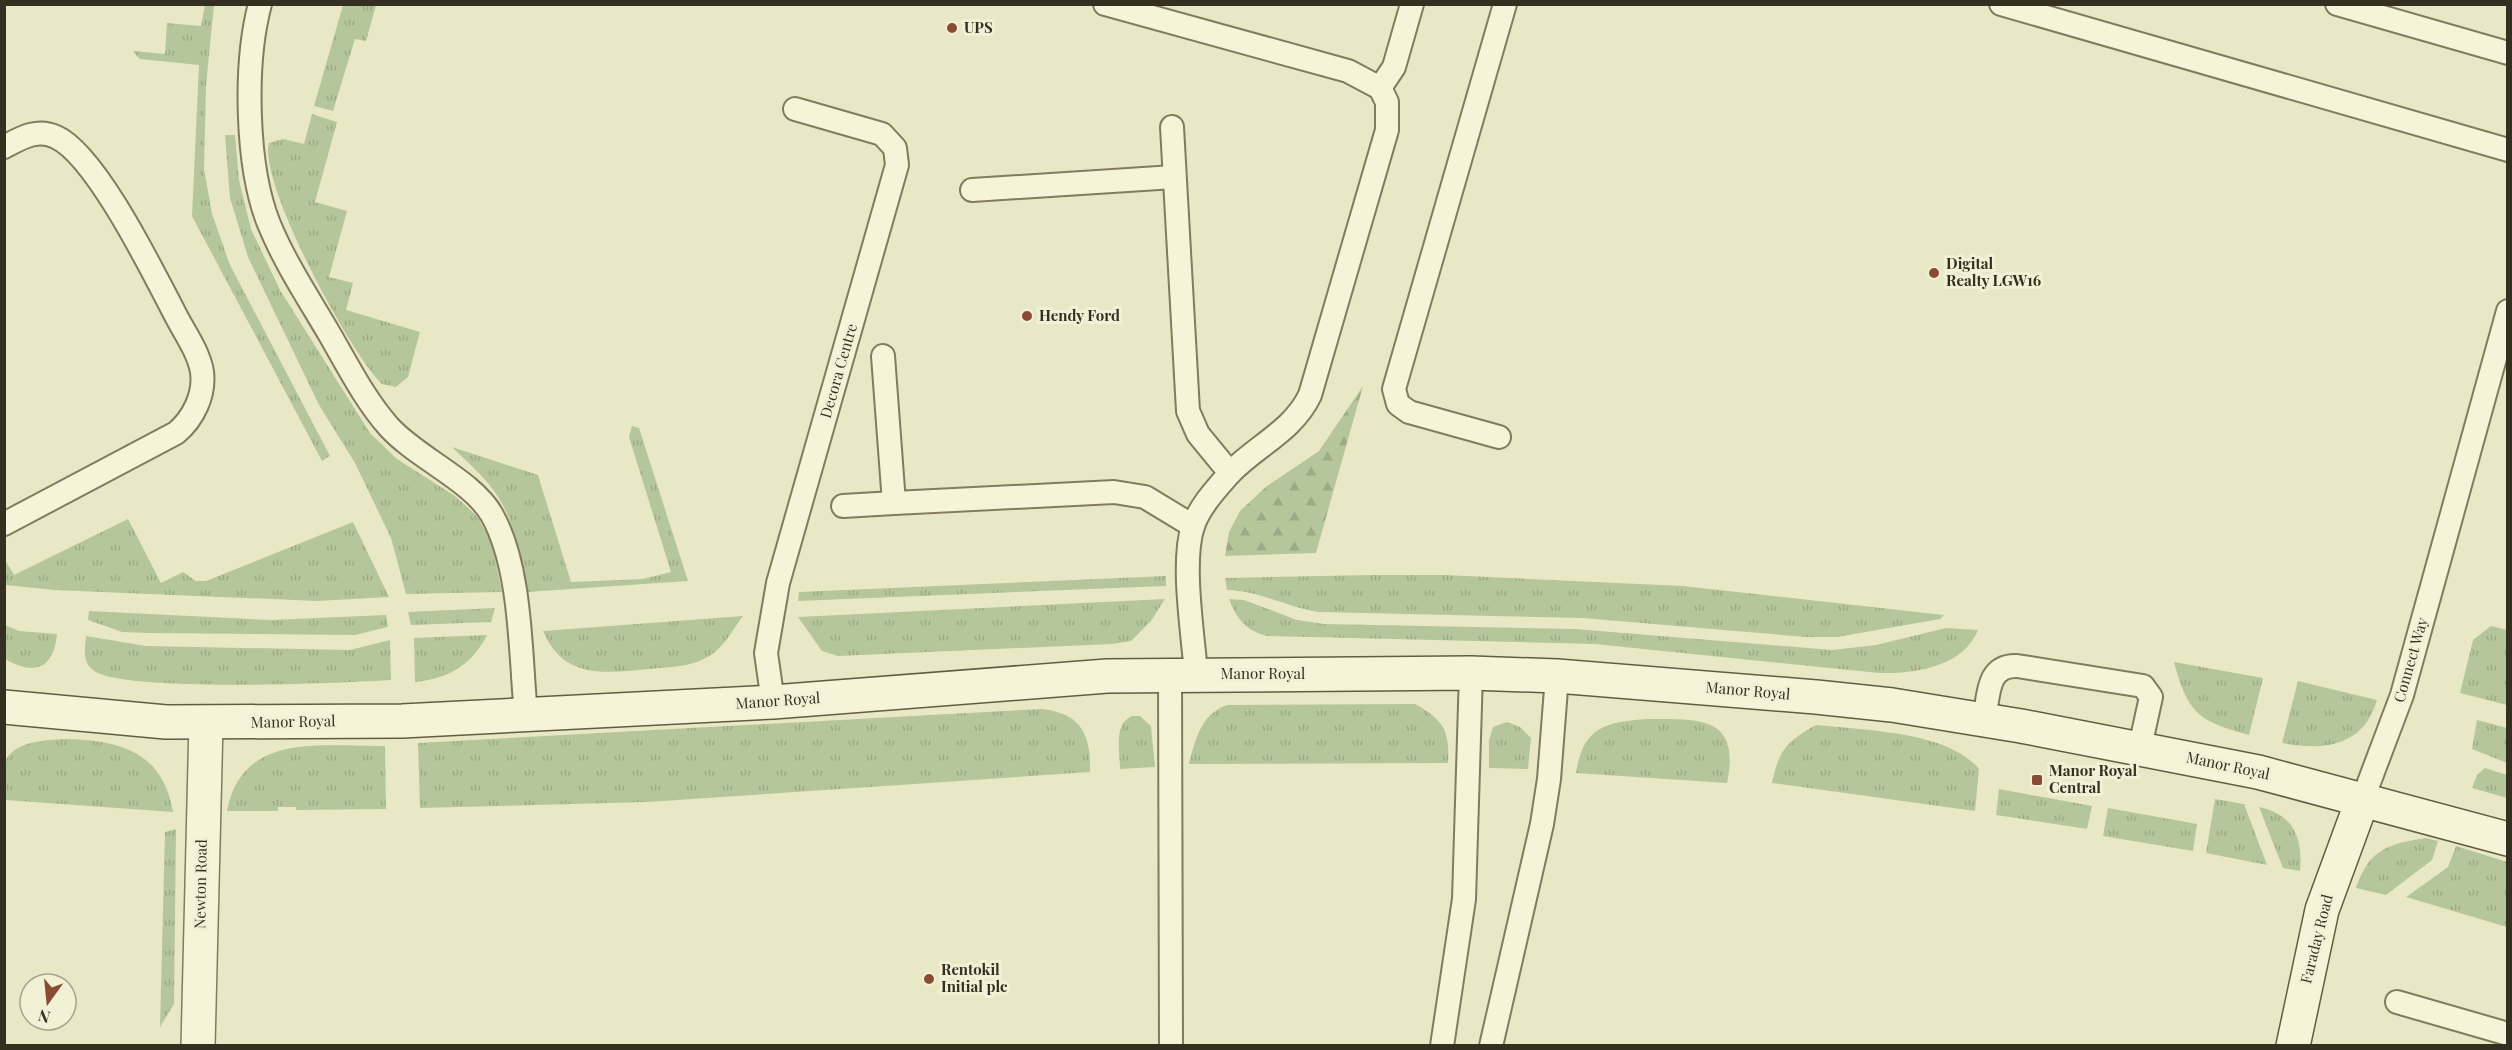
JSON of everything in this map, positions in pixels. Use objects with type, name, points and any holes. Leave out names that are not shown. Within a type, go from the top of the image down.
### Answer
[{"type":"street","name":"Manor Royal","points":[[4,707],[120,719],[206,723],[402,720],[773,702],[1107,676],[1471,673],[1557,676],[1785,693],[1892,705],[1984,720],[2140,747],[2258,772],[2508,839]]},
{"type":"street","name":"Newton Road","points":[[198,1046],[206,723]]},
{"type":"street","name":"Faraday Road","points":[[2293,1046],[2322,910],[2362,801]]},
{"type":"lane","points":[[260,4],[251,57],[251,122],[256,178],[269,224],[297,280],[378,414],[408,446],[479,498],[494,519],[504,548],[512,584],[526,715]]},
{"type":"lane","points":[[1105,4],[1348,71],[1380,88],[1387,102],[1387,130],[1310,395],[1289,426],[1248,456],[1230,473],[1206,503],[1193,526],[1189,556],[1183,674],[1171,1046]]},
{"type":"lane","points":[[1380,88],[1394,67],[1412,4]]},
{"type":"lane","points":[[1499,437],[1409,412],[1398,404],[1394,389],[1505,4]]},
{"type":"lane","points":[[2001,4],[2508,150]]},
{"type":"lane","points":[[2337,4],[2508,53]]},
{"type":"lane","name":"Decora Centre","points":[[773,702],[766,653],[778,583],[897,165],[895,148],[882,134],[795,109]]},
{"type":"lane","points":[[1172,127],[1188,411],[1198,434],[1230,473]]},
{"type":"lane","points":[[4,147],[29,135],[42,133],[54,136],[76,152],[110,198],[143,252],[196,355],[202,378],[201,395],[195,410],[176,433],[4,524]]},
{"type":"lane","points":[[972,190],[1174,177]]},
{"type":"lane","name":"Connect Way","points":[[2362,801],[2402,695],[2508,311]]},
{"type":"lane","points":[[883,356],[894,503]]},
{"type":"lane","points":[[843,506],[1114,492],[1145,497],[1193,526]]},
{"type":"lane","points":[[1984,720],[1994,674],[2001,667],[2017,666],[2143,686],[2151,698],[2140,747]]},
{"type":"lane","points":[[1442,1046],[1464,899],[1471,673]]},
{"type":"lane","points":[[1491,1046],[1544,814],[1557,676]]},
{"type":"lane","points":[[2397,1002],[2508,1034]]},
{"type":"green space","points":[[205,5],[214,5],[206,85],[204,169],[212,214],[230,265],[330,456],[322,461],[192,216],[199,65],[140,59],[134,53],[134,51],[165,54],[167,23],[201,26]]},
{"type":"green space","points":[[343,5],[376,5],[366,41],[355,39],[333,111],[314,106]]},
{"type":"green space","points":[[312,114],[337,122],[315,202],[347,211],[329,277],[353,283],[346,310],[420,332],[408,377],[396,387],[382,384],[368,367],[330,306],[292,229],[269,164],[269,143],[283,139],[304,144]]},
{"type":"green space","points":[[225,135],[235,135],[239,180],[251,229],[280,290],[370,433],[397,459],[455,496],[477,516],[492,543],[502,592],[406,594],[391,538],[355,463],[319,405],[248,257],[230,198]]},
{"type":"green space","points":[[1363,386],[1316,553],[1225,556],[1229,532],[1240,511],[1267,486],[1319,451]]},
{"type":"green space","points":[[632,426],[639,428],[688,581],[527,592],[516,539],[501,502],[484,479],[452,447],[538,475],[571,582],[643,579],[671,572],[629,437]]},
{"type":"green space","points":[[128,519],[161,583],[183,572],[196,581],[206,581],[353,522],[389,597],[317,601],[54,590],[5,585],[5,560],[14,575]]},
{"type":"green space","points":[[1445,575],[1683,586],[1944,615],[1940,619],[1837,637],[1805,637],[1583,618],[1319,612],[1251,593],[1227,590],[1225,578]]},
{"type":"green space","points":[[1166,576],[1166,586],[798,601],[799,592]]},
{"type":"green space","points":[[1165,599],[1151,621],[1131,641],[1112,644],[838,656],[822,651],[798,617]]},
{"type":"green space","points":[[1229,599],[1244,600],[1297,620],[1324,624],[1575,629],[1832,650],[1876,645],[1946,628],[1978,630],[1971,643],[1950,660],[1922,670],[1879,673],[1595,644],[1267,636],[1253,631],[1243,623]]},
{"type":"green space","points":[[495,608],[491,622],[411,625],[408,612]]},
{"type":"green space","points":[[89,611],[271,620],[386,615],[388,627],[355,635],[122,632],[88,620]]},
{"type":"green space","points":[[743,616],[723,644],[700,661],[666,668],[633,671],[602,672],[574,666],[552,647],[543,631]]},
{"type":"green space","points":[[5,625],[19,631],[57,634],[52,655],[47,662],[33,668],[5,659]]},
{"type":"green space","points":[[2491,626],[2507,630],[2507,705],[2460,693],[2473,640]]},
{"type":"green space","points":[[487,635],[474,655],[458,669],[438,678],[415,682],[414,638]]},
{"type":"green space","points":[[86,636],[146,646],[350,650],[390,640],[391,680],[235,685],[144,682],[112,677],[93,670],[87,663],[85,654]]},
{"type":"green space","points":[[2174,662],[2263,678],[2249,735],[2218,725],[2198,713],[2184,693]]},
{"type":"green space","points":[[2298,681],[2377,700],[2371,716],[2362,728],[2340,742],[2312,746],[2282,743]]},
{"type":"green space","points":[[1415,704],[1432,715],[1443,727],[1448,742],[1448,763],[1189,764],[1197,737],[1205,721],[1218,709],[1227,705]]},
{"type":"green space","points":[[1041,709],[1066,715],[1081,728],[1088,747],[1090,772],[648,802],[420,808],[418,743]]},
{"type":"green space","points":[[1132,716],[1140,716],[1151,726],[1155,767],[1120,769],[1120,732],[1122,725]]},
{"type":"green space","points":[[1647,719],[1699,721],[1722,733],[1728,744],[1730,761],[1727,783],[1576,773],[1579,758],[1590,736],[1608,725]]},
{"type":"green space","points":[[2477,720],[2507,728],[2507,763],[2472,749]]},
{"type":"green space","points":[[1507,722],[1520,727],[1531,738],[1528,769],[1489,768],[1489,740],[1493,727]]},
{"type":"green space","points":[[1816,725],[1903,735],[1947,747],[1965,756],[1979,769],[1975,811],[1772,783],[1785,748]]},
{"type":"green space","points":[[65,739],[104,742],[136,753],[160,775],[168,792],[173,812],[5,800],[4,766],[13,751],[29,744]]},
{"type":"green space","points":[[311,746],[385,746],[386,809],[296,810],[296,807],[278,807],[278,811],[227,811],[236,785],[249,767],[267,756],[288,749]]},
{"type":"green space","points":[[2485,768],[2507,775],[2507,798],[2472,788],[2477,775]]},
{"type":"green space","points":[[1999,789],[2092,806],[2087,829],[1996,815]]},
{"type":"green space","points":[[2215,799],[2244,804],[2267,865],[2206,853]]},
{"type":"green space","points":[[2259,807],[2281,815],[2294,830],[2300,848],[2300,871],[2283,868]]},
{"type":"green space","points":[[2108,808],[2197,824],[2193,851],[2103,836]]},
{"type":"green space","points":[[176,829],[174,1004],[160,1027],[165,832]]},
{"type":"green space","points":[[2426,838],[2438,841],[2432,860],[2386,895],[2356,888],[2367,865],[2382,851],[2401,843]]},
{"type":"green space","points":[[2456,846],[2507,862],[2507,927],[2406,897],[2448,867]]},
{"type":"place","name":"UPS","points":[[952,28]]},
{"type":"place","name":"Digital Realty LGW16","points":[[1934,273]]},
{"type":"place","name":"Hendy Ford","points":[[1027,316]]},
{"type":"place","name":"Manor Royal Central","points":[[2037,780]]},
{"type":"place","name":"Rentokil Initial plc","points":[[929,979]]}]
